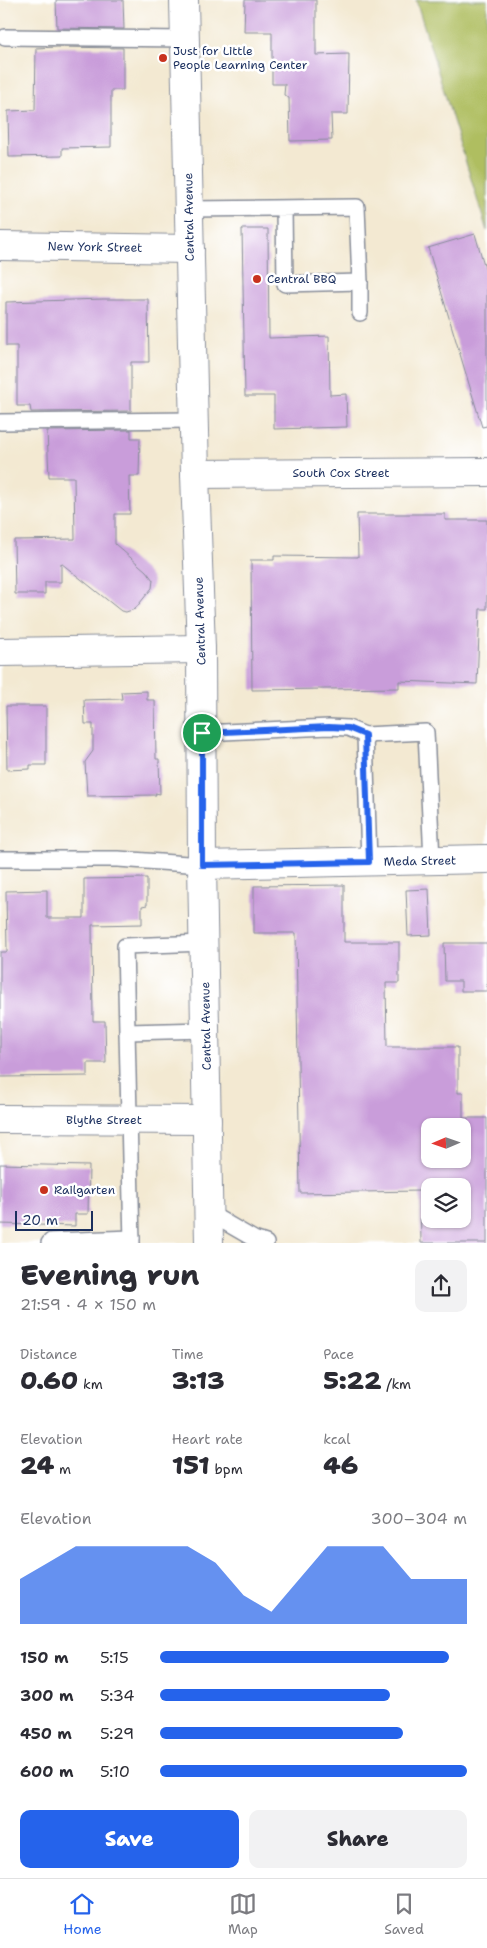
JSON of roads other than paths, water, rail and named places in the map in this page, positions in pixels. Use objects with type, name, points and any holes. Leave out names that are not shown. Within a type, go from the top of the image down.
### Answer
[{"type":"main road","name":"Central Avenue","points":[[184,0],[201,649],[202,865],[209,1243]]},
{"type":"main road","name":"New York Street","points":[[0,246],[190,249]]},
{"type":"main road","name":"South Cox Street","points":[[195,474],[487,472]]},
{"type":"main road","points":[[0,652],[201,649]]},
{"type":"main road","name":"Meda Street","points":[[202,865],[487,859]]},
{"type":"main road","name":"Blythe Street","points":[[0,1119],[207,1120]]},
{"type":"lane","points":[[6,37],[185,39]]},
{"type":"lane","points":[[189,209],[357,207],[360,313]]},
{"type":"lane","points":[[284,208],[285,284],[360,282]]},
{"type":"lane","points":[[0,422],[194,420]]},
{"type":"lane","points":[[202,733],[329,727],[348,728],[365,735],[426,732],[432,860]]},
{"type":"lane","points":[[365,735],[369,862]]},
{"type":"lane","points":[[0,859],[118,858],[202,865]]},
{"type":"lane","points":[[48,1243],[51,1241],[132,1240],[125,946],[204,943]]},
{"type":"lane","points":[[127,1032],[206,1030]]},
{"type":"lane","points":[[208,1212],[254,1239],[266,1243]]},
{"type":"place","name":"Just for Little People Learning Center","points":[[163,58]]},
{"type":"place","name":"Central BBQ","points":[[257,279]]},
{"type":"place","name":"Railgarten","points":[[44,1190]]}]
